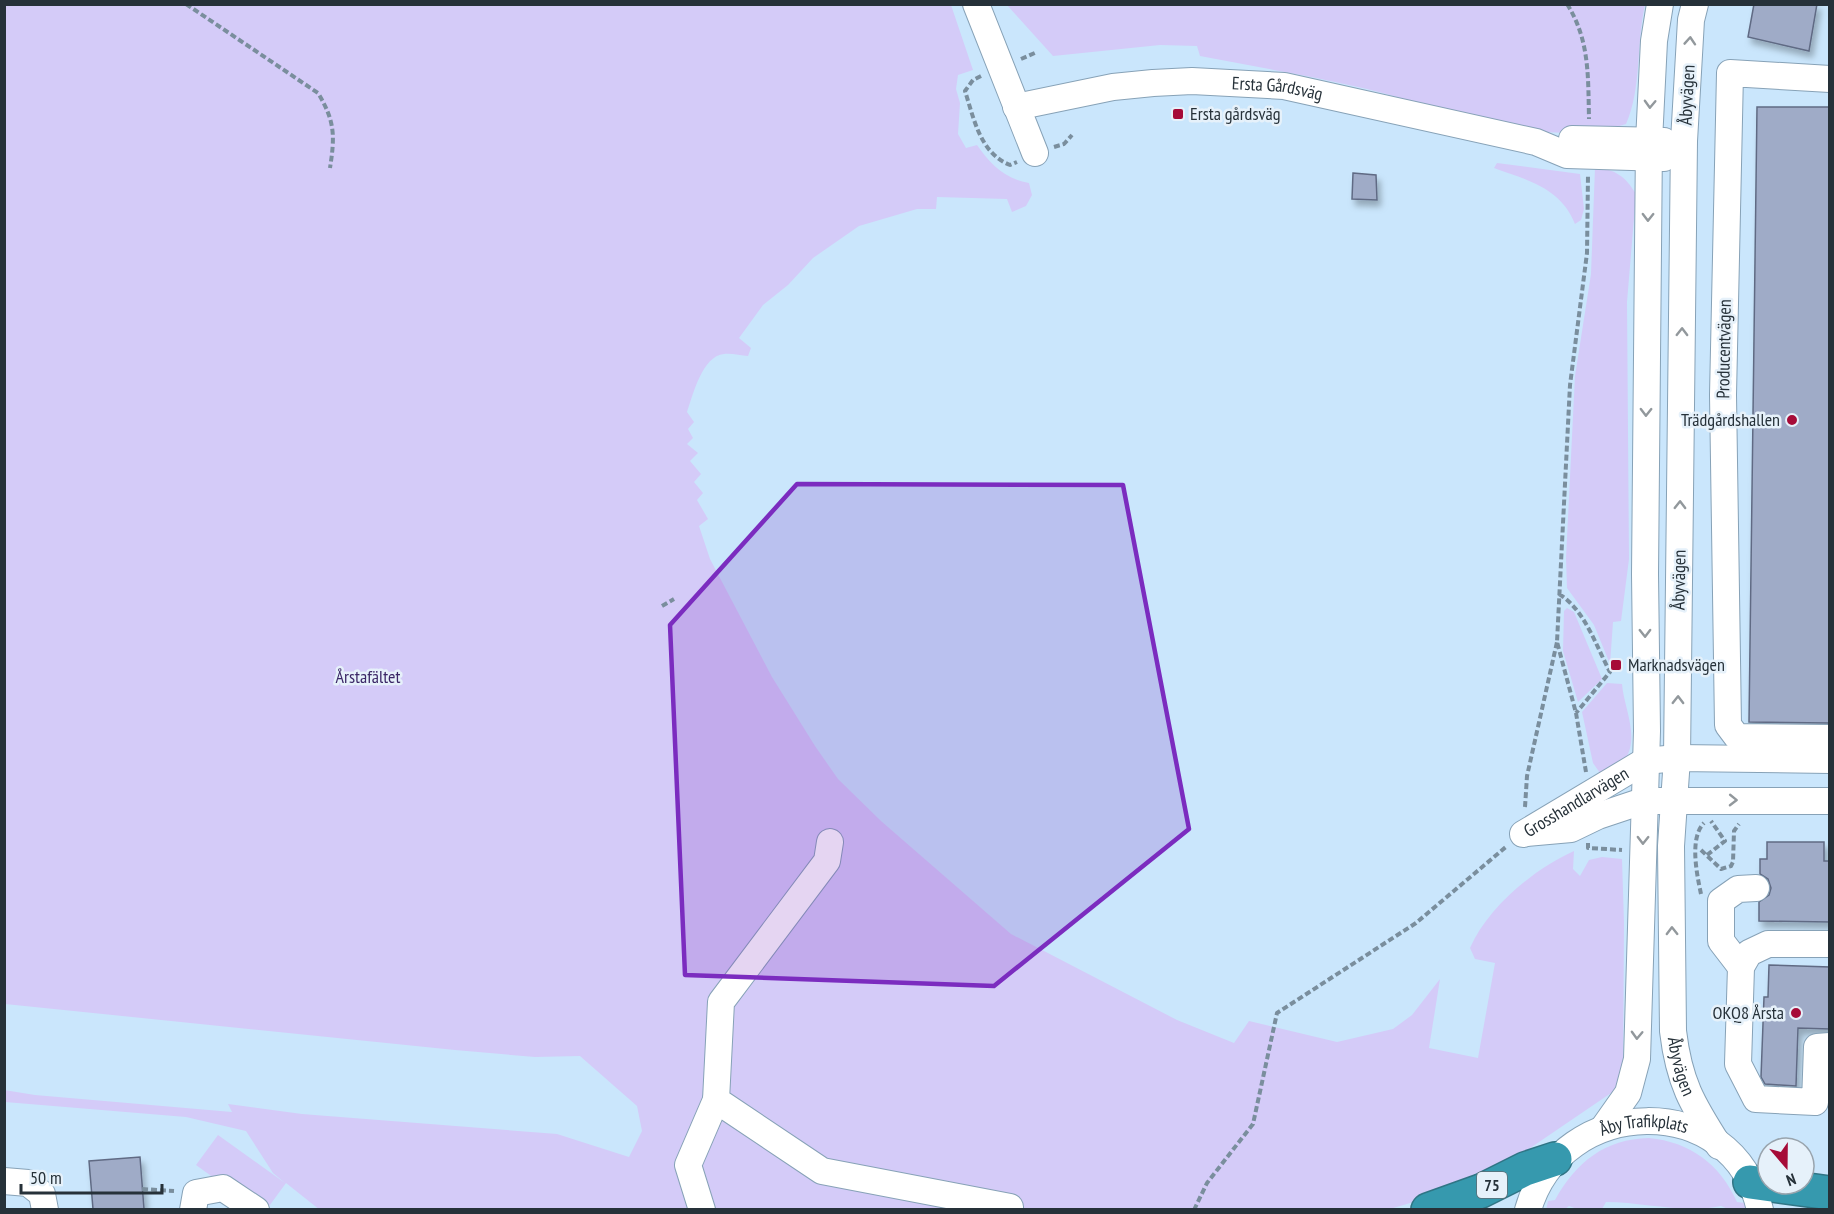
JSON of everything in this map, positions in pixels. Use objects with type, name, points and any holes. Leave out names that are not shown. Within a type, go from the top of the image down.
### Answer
[{"type":"highway","name":"75","points":[[1428,1209],[1481,1191],[1525,1169],[1555,1159]]},
{"type":"highway","points":[[1756,1198],[1830,1193]]},
{"type":"street","points":[[976,4],[1035,153]]},
{"type":"street","name":"Åbyvägen","points":[[1604,1127],[1628,1093],[1636,1059],[1646,761],[1645,574],[1649,150],[1654,41],[1660,4]]},
{"type":"street","name":"Åbyvägen","points":[[1695,4],[1691,20],[1684,150],[1677,758],[1671,846],[1673,1031],[1676,1055],[1690,1101],[1719,1146]]},
{"type":"street","name":"Producentvägen","points":[[1830,79],[1730,74],[1723,395],[1728,726],[1737,737],[1830,738]]},
{"type":"street","name":"Ersta Gårdsväg","points":[[1016,107],[1113,87],[1153,83],[1192,81],[1284,86],[1536,142],[1570,139],[1649,150],[1684,150]]},
{"type":"street","name":"Grosshandlarvägen","points":[[1523,834],[1557,811],[1646,761],[1677,758],[1830,760]]},
{"type":"street","name":"Grosshandlarvägen","points":[[1523,834],[1571,829],[1598,816],[1644,801],[1674,799],[1830,801]]},
{"type":"street","points":[[702,1209],[688,1166],[716,1100],[721,1002],[827,861],[830,842]]},
{"type":"street","points":[[1741,967],[1721,940],[1721,901],[1738,889],[1756,888]]},
{"type":"street","points":[[1830,944],[1768,944],[1749,953],[1741,967],[1738,1064],[1756,1099],[1815,1102],[1817,1047],[1830,1046]]},
{"type":"street","points":[[716,1100],[822,1171],[1010,1208]]},
{"type":"street","name":"Åby Trafikplats","points":[[1530,1204],[1555,1159],[1585,1135],[1624,1122],[1664,1121],[1702,1135],[1719,1146],[1736,1162],[1756,1198]]},
{"type":"street","points":[[4,1181],[28,1183],[42,1194],[45,1209]]},
{"type":"street","points":[[195,1201],[223,1188],[256,1209]]},
{"type":"path","points":[[186,4],[318,93],[330,113],[334,139],[330,168]]},
{"type":"path","points":[[1567,4],[1583,35],[1588,61],[1589,129]]},
{"type":"path","points":[[964,91],[983,142],[996,159],[1010,165],[1035,153]]},
{"type":"path","points":[[1194,1209],[1207,1183],[1253,1124],[1277,1013],[1416,923],[1523,834],[1527,776],[1557,642],[1570,385],[1587,253],[1588,171]]},
{"type":"path","points":[[1559,594],[1571,601],[1578,611],[1610,672],[1576,713]]},
{"type":"path","points":[[662,606],[674,599]]},
{"type":"path","points":[[1557,642],[1576,713],[1587,778]]},
{"type":"path","points":[[1701,898],[1696,873],[1697,836],[1701,826],[1711,821],[1725,841]]},
{"type":"path","points":[[1701,850],[1721,869],[1731,866],[1735,827],[1743,822]]},
{"type":"path","points":[[1707,855],[1734,837]]},
{"type":"path","points":[[1588,848],[1622,850]]},
{"type":"path","points":[[142,1189],[195,1201]]},
{"type":"highlighted area","points":[[797,484],[1123,485],[1189,829],[994,986],[685,975],[670,625]]},
{"type":"green space","name":"Årstafältet","points":[[5,5],[951,5],[973,70],[958,75],[956,89],[960,103],[958,134],[966,148],[977,145],[999,170],[1029,183],[1032,195],[1026,206],[1012,212],[1007,199],[937,197],[936,209],[917,209],[859,226],[813,258],[788,285],[763,305],[739,338],[751,348],[748,356],[724,354],[716,356],[710,362],[700,377],[687,412],[694,422],[688,429],[693,438],[687,444],[698,453],[690,461],[701,474],[694,482],[703,493],[697,500],[708,519],[699,526],[710,559],[772,677],[838,779],[881,821],[1011,934],[1177,1020],[1234,1043],[1249,1021],[1337,1042],[1393,1029],[1412,1015],[1440,979],[1429,1048],[1478,1058],[1495,963],[1475,959],[1470,948],[1488,918],[1528,879],[1574,851],[1573,869],[1580,876],[1589,860],[1602,857],[1622,859],[1623,1072],[1614,1091],[1504,1166],[1437,1195],[1390,1209],[320,1210],[286,1183],[267,1209],[257,1209],[196,1165],[218,1135],[285,1183],[273,1173],[246,1131],[186,1117],[5,1102],[4,1090],[35,1095],[232,1112],[228,1104],[302,1114],[557,1134],[629,1157],[642,1131],[637,1106],[580,1056],[535,1057],[455,1050],[5,1004]]},
{"type":"green space","points":[[1007,5],[1645,5],[1640,35],[1637,81],[1626,124],[1593,131],[1560,133],[1495,124],[1367,89],[1200,56],[1197,46],[1160,45],[1053,56]]},
{"type":"green space","points":[[1497,163],[1580,174],[1584,209],[1581,220],[1575,224],[1569,212],[1552,194],[1542,187],[1494,168]]},
{"type":"green space","points":[[1595,167],[1619,175],[1636,194],[1627,302],[1629,559],[1621,621],[1613,622],[1610,664],[1594,625],[1567,588],[1566,558],[1575,376],[1591,274]]},
{"type":"green space","points":[[1567,608],[1574,612],[1602,679],[1578,702],[1563,651],[1564,611]]},
{"type":"green space","points":[[1607,683],[1622,684],[1630,725],[1631,745],[1622,763],[1600,773],[1593,763],[1582,712]]},
{"type":"green space","points":[[1649,1138],[1678,1144],[1702,1157],[1722,1177],[1737,1202],[1745,1203],[1747,1209],[1728,1209],[1721,1206],[1692,1209],[1606,1202],[1602,1209],[1577,1209],[1569,1206],[1565,1209],[1546,1210],[1548,1201],[1555,1200],[1572,1174],[1593,1155],[1619,1143]]},
{"type":"building","points":[[1754,4],[1817,4],[1809,51],[1748,37]]},
{"type":"building","name":"Trädgårdshallen","points":[[1757,107],[1830,107],[1830,723],[1749,722]]},
{"type":"building","points":[[1353,173],[1376,175],[1377,200],[1352,199]]},
{"type":"building","points":[[1767,842],[1824,842],[1824,861],[1830,861],[1830,922],[1759,921],[1759,902],[1769,895],[1771,888],[1768,879],[1760,874],[1760,859],[1767,859]]},
{"type":"building","name":"OKQ8 Årsta","points":[[1769,965],[1830,967],[1830,1029],[1798,1028],[1796,1086],[1765,1084],[1761,1077],[1764,997],[1768,997]]},
{"type":"building","points":[[140,1157],[144,1209],[93,1209],[89,1161]]},
{"type":"place","name":"Ersta gårdsväg","points":[[1178,114]]},
{"type":"place","name":"Trädgårdshallen","points":[[1792,420]]},
{"type":"place","name":"Marknadsvägen","points":[[1616,665]]},
{"type":"place","name":"OKQ8 Årsta","points":[[1796,1013]]}]
